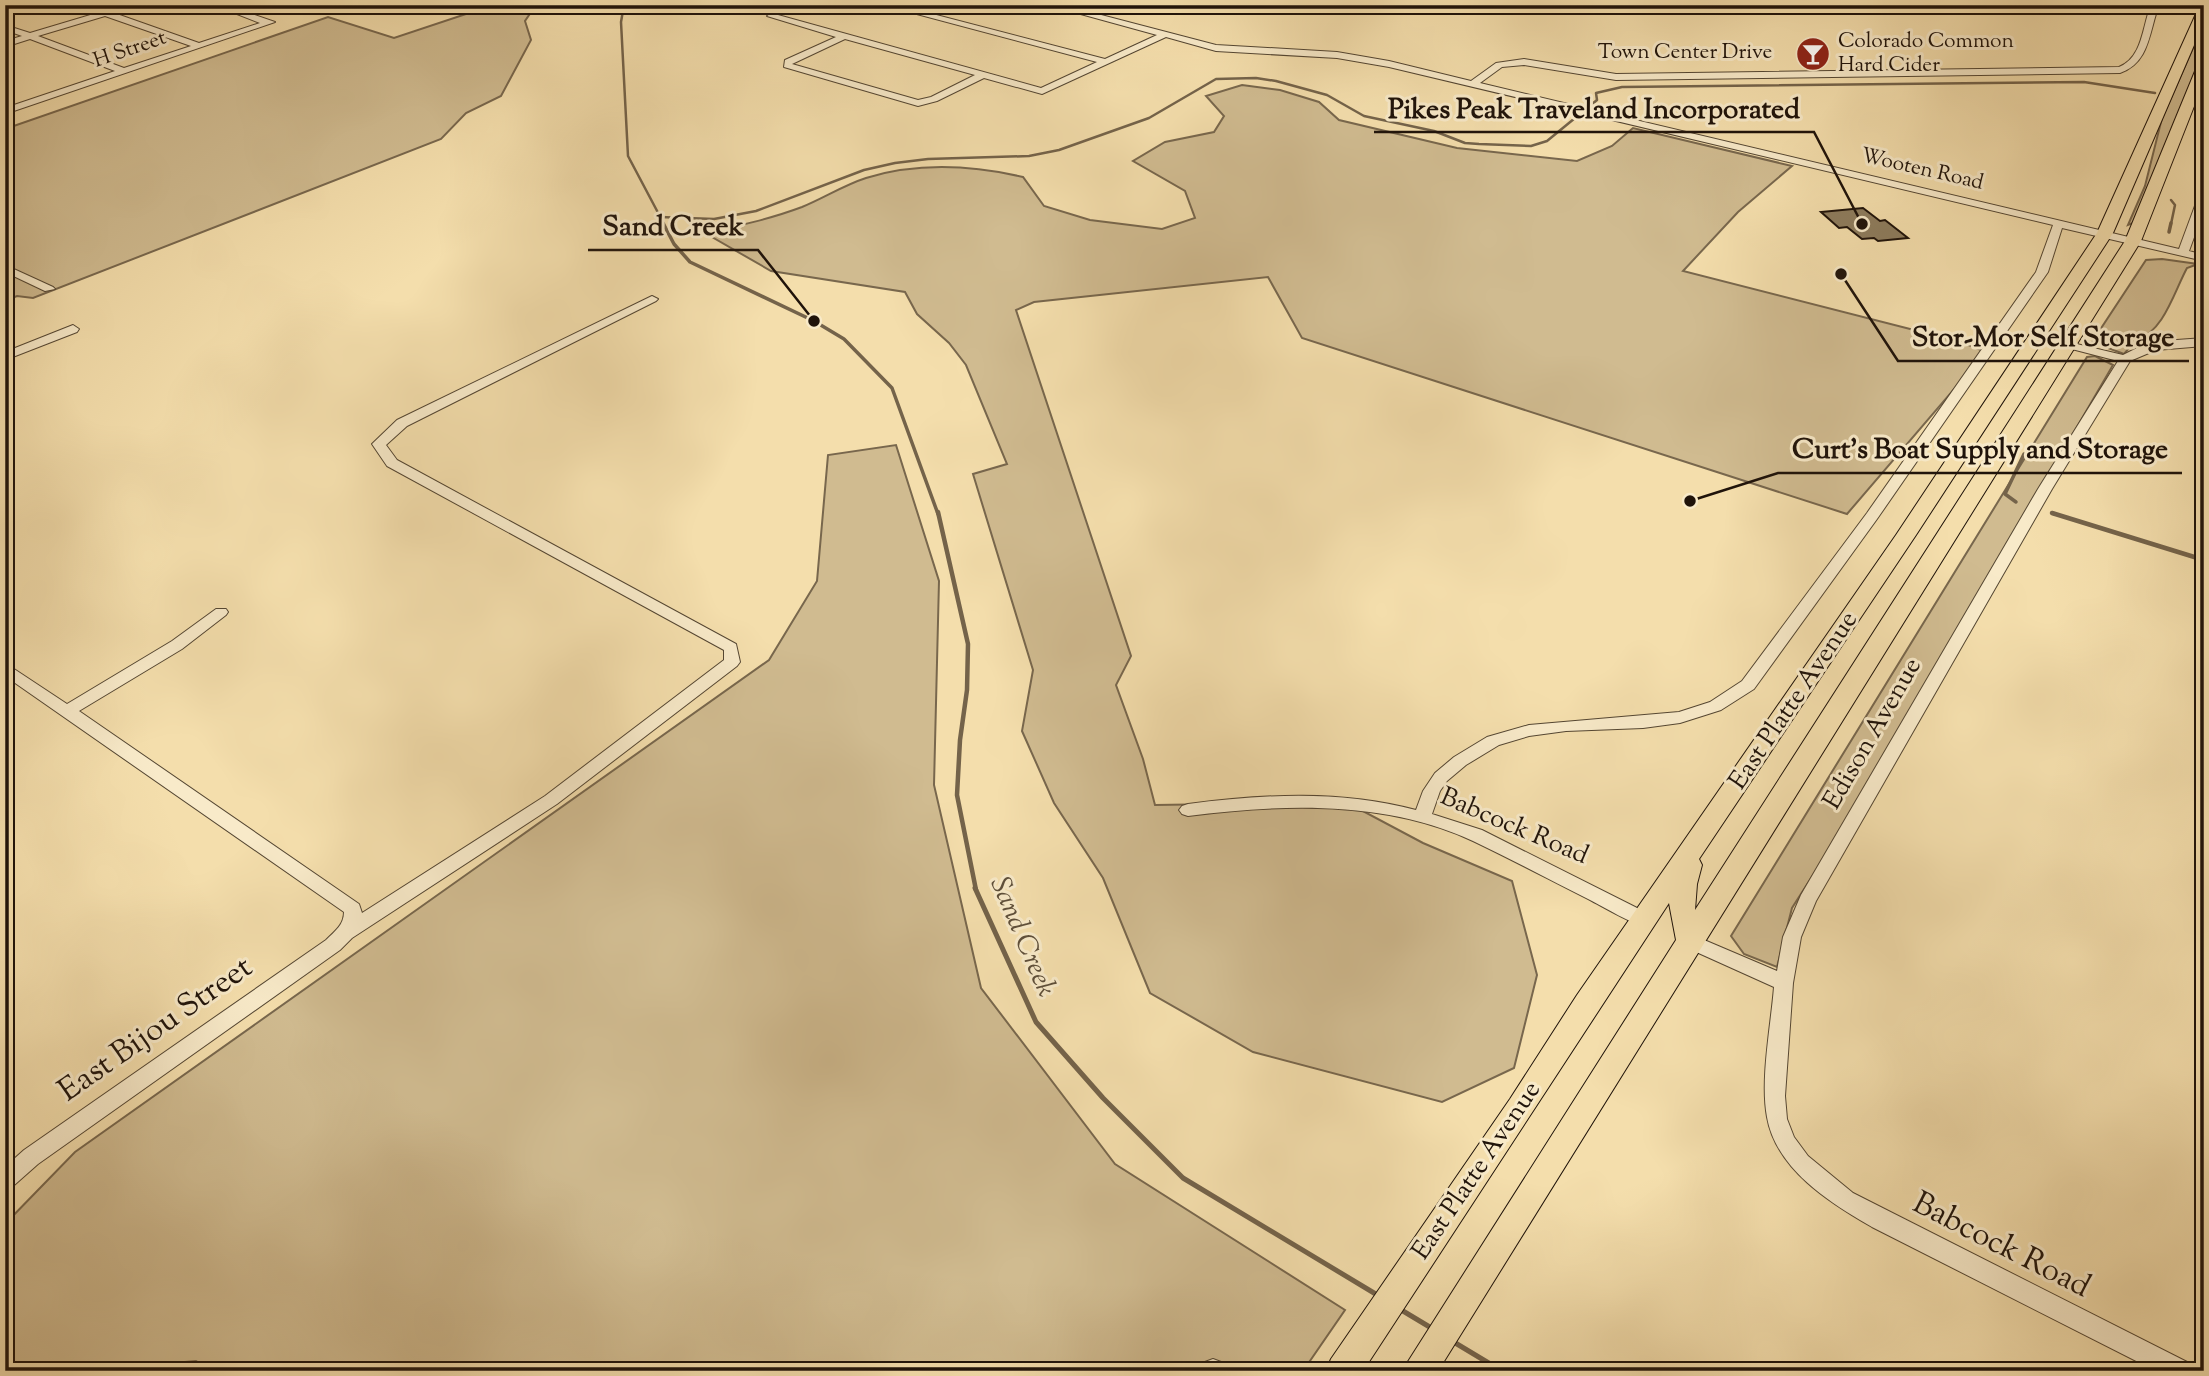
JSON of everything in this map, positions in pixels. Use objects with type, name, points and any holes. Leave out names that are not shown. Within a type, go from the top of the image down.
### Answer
[{"type":"highway","name":"East Platte Avenue","points":[[1343,1371],[1520,1108],[1587,1003],[1914,524],[2105,233],[2204,8]]},
{"type":"highway","name":"East Platte Avenue","points":[[1419,1371],[2133,241],[2204,64]]},
{"type":"highway","points":[[1690,941],[1683,924],[1681,902],[1686,875],[1699,839]]},
{"type":"street","points":[[83,5],[199,46]]},
{"type":"street","points":[[5,44],[131,5]]},
{"type":"street","name":"H Street","points":[[5,111],[268,22],[218,5]]},
{"type":"street","points":[[791,5],[771,16],[1042,91],[1164,35]]},
{"type":"street","points":[[887,5],[1106,62]]},
{"type":"street","name":"Wooten Road","points":[[1052,5],[1070,7],[1164,35],[1233,51],[1337,55],[1473,83],[2204,258]]},
{"type":"street","name":"Town Center Drive","points":[[1473,83],[1499,65],[1524,62],[1616,77],[2120,70],[2133,64],[2149,32],[2155,5]]},
{"type":"street","points":[[925,15],[938,8]]},
{"type":"street","points":[[5,27],[123,71]]},
{"type":"street","points":[[842,37],[788,62],[787,65],[918,103],[934,99],[984,74]]},
{"type":"street","points":[[5,96],[24,104]]},
{"type":"street","points":[[2183,253],[2204,195]]},
{"type":"street","points":[[1422,818],[1435,784],[1450,769],[1467,755],[1505,736],[1557,724],[1626,724],[1673,719],[1721,706],[1748,685],[1872,516],[2042,272],[2059,222]]},
{"type":"street","points":[[5,268],[49,289]]},
{"type":"street","name":"East Bijou Street","points":[[5,1180],[31,1157],[332,945],[345,933],[551,800],[732,662],[731,648],[392,463],[379,444],[402,423],[652,299]]},
{"type":"street","points":[[5,356],[73,328]]},
{"type":"street","points":[[2068,344],[2124,359],[2138,350],[2174,342],[2204,342]]},
{"type":"street","name":"Edison Avenue","points":[[1801,1163],[1786,1142],[1777,1119],[1775,1096],[1784,983],[1792,937],[1807,900],[2045,489],[2124,359]]},
{"type":"street","points":[[67,711],[177,645],[221,612]]},
{"type":"street","points":[[5,668],[353,909],[354,920],[345,933]]},
{"type":"street","name":"Babcock Road","points":[[1188,810],[1240,802],[1305,799],[1363,804],[1422,818],[1448,825],[1510,851],[1645,920]]},
{"type":"street","points":[[1690,941],[1784,983]]},
{"type":"street","name":"Babcock Road","points":[[1801,1163],[1845,1200],[1880,1220],[2181,1371]]},
{"type":"shaded area","points":[[493,5],[536,5],[525,21],[531,40],[501,96],[466,113],[441,139],[33,298],[17,296],[5,301],[5,129],[328,17],[394,38]]},
{"type":"shaded area","points":[[2204,23],[2204,54],[2133,223],[2128,225],[2145,186],[2162,118]]},
{"type":"shaded area","points":[[1242,85],[1280,90],[1319,102],[1339,120],[1457,148],[1577,161],[1612,146],[1633,128],[1792,166],[1738,212],[1683,271],[1961,342],[1986,352],[1847,514],[1302,338],[1268,277],[1034,302],[1016,310],[1131,656],[1116,685],[1143,759],[1155,805],[1346,802],[1423,843],[1512,881],[1537,975],[1514,1068],[1442,1102],[1253,1052],[1150,993],[1103,878],[1054,803],[1022,731],[1033,670],[973,474],[1007,464],[966,365],[949,343],[917,314],[905,292],[771,271],[705,233],[790,211],[866,178],[925,167],[984,170],[1023,177],[1044,206],[1090,220],[1162,229],[1195,218],[1185,191],[1133,161],[1165,142],[1214,132],[1224,116],[1206,96]]},
{"type":"shaded area","points":[[2162,259],[2198,264],[2187,268],[2161,320],[2137,340],[2140,344],[2129,348],[2124,354],[2092,342],[2146,260]]},
{"type":"shaded area","points":[[2095,356],[2113,365],[1894,749],[1792,908],[1777,967],[1744,954],[1731,936],[2087,357]]},
{"type":"shaded area","points":[[896,445],[939,581],[934,785],[981,988],[1115,1164],[1345,1310],[1303,1371],[212,1371],[196,1361],[80,1371],[5,1371],[5,1224],[75,1152],[769,660],[817,581],[828,455]]},
{"type":"building","points":[[1863,208],[1880,221],[1885,220],[1908,238],[1878,241],[1874,238],[1862,239],[1847,227],[1839,228],[1821,212]]},
{"type":"waterway","name":"Sand Creek","points":[[624,5],[621,22],[628,156],[660,217]]},
{"type":"waterway","points":[[660,217],[714,219],[756,211],[864,170],[895,163],[928,159],[1029,156],[1059,150],[1149,118],[1216,79],[1256,78],[1276,81],[1327,95],[1364,116],[1434,131],[1465,143],[1531,146],[1547,141],[1597,100],[1596,93],[1622,87],[2084,82],[2155,93]]},
{"type":"waterway","points":[[2171,200],[2175,205],[2171,224]]},
{"type":"waterway","name":"Sand Creek","points":[[660,217],[664,224]]},
{"type":"waterway","name":"Sand Creek","points":[[663,223],[674,244],[690,262],[814,321],[844,339],[892,388],[938,514]]},
{"type":"waterway","points":[[2169,232],[2171,223]]},
{"type":"waterway","points":[[2016,502],[2005,494],[2024,454]]},
{"type":"waterway","name":"Sand Creek","points":[[938,512],[968,644],[967,690],[960,740],[957,795],[976,890]]},
{"type":"waterway","points":[[2055,514],[2052,513],[2204,560]]},
{"type":"waterway","name":"Sand Creek","points":[[975,888],[1036,1022],[1103,1098],[1183,1178],[1379,1296]]},
{"type":"waterway","name":"Sand Creek","points":[[1398,1308],[1433,1329]]},
{"type":"waterway","name":"Sand Creek","points":[[1452,1341],[1502,1371]]},
{"type":"place","name":"Colorado Common Hard Cider","points":[[1813,54]]},
{"type":"place","name":"Pikes Peak Traveland Incorporated","points":[[1862,224]]},
{"type":"place","name":"Stor-Mor Self Storage","points":[[1841,274]]},
{"type":"place","name":"Sand Creek","points":[[814,321]]},
{"type":"place","name":"Curt's Boat Supply and Storage","points":[[1690,501]]}]
